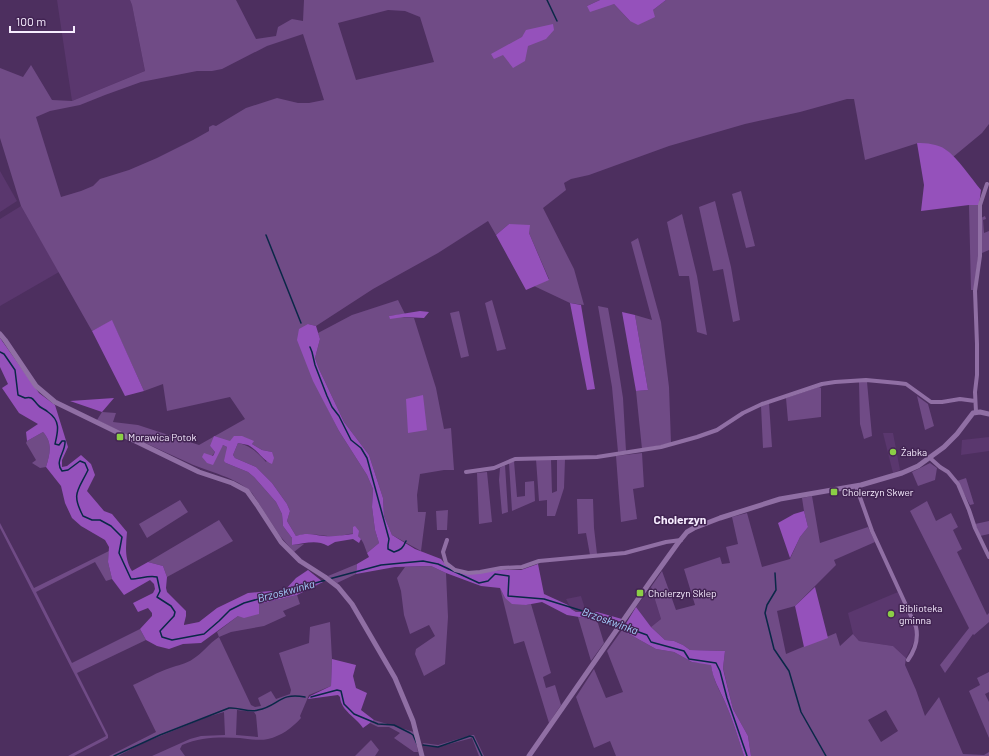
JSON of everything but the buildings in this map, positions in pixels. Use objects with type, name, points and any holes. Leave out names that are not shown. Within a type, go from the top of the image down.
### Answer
[{"type":"street","points":[[976,412],[975,392],[977,375],[975,291],[980,256],[980,208],[987,184]]},
{"type":"street","points":[[0,334],[36,386],[55,402],[199,472],[232,483],[247,491],[258,505],[281,542],[300,561],[332,582],[352,604],[393,673],[413,721],[422,756]]},
{"type":"street","points":[[466,472],[482,471],[498,467],[515,459],[597,457],[661,447],[697,438],[717,430],[743,413],[762,404],[822,384],[835,382],[866,380],[906,384],[931,402],[968,399],[975,401]]},
{"type":"street","points":[[529,756],[687,532],[729,515],[780,499],[856,486],[896,476],[916,467],[930,458],[951,440],[969,417],[976,412],[984,412],[989,414]]},
{"type":"street","points":[[930,458],[948,472],[958,484],[975,528],[989,557]]},
{"type":"street","points":[[856,486],[872,531],[916,627],[918,635],[916,645],[908,660]]},
{"type":"street","points":[[447,540],[444,552],[446,563],[455,570],[468,572],[522,567],[539,561],[625,553],[666,542],[681,540]]},
{"type":"shaded area","points":[[57,0],[130,0],[145,71],[72,101]]},
{"type":"shaded area","points":[[130,0],[236,0],[256,39],[276,36],[278,27],[292,19],[303,21],[304,0],[600,0],[587,6],[614,4],[630,21],[653,10],[666,0],[989,0],[989,124],[982,133],[953,157],[945,149],[918,143],[865,160],[854,99],[847,99],[800,112],[745,124],[669,146],[589,175],[571,179],[564,183],[566,190],[543,208],[574,269],[584,305],[570,303],[534,286],[549,279],[529,233],[509,224],[496,235],[488,221],[438,253],[373,289],[316,326],[308,324],[314,381],[339,431],[367,475],[373,489],[372,507],[375,530],[379,543],[367,553],[362,540],[354,534],[334,536],[307,534],[296,536],[287,521],[290,511],[287,504],[272,483],[256,467],[235,458],[233,455],[238,443],[254,450],[266,462],[272,452],[262,450],[252,444],[253,441],[231,441],[210,446],[215,452],[207,463],[223,445],[227,447],[226,463],[248,472],[254,477],[276,502],[282,514],[283,526],[292,538],[292,545],[304,544],[294,552],[280,536],[252,493],[246,487],[189,463],[97,420],[102,412],[116,413],[113,422],[138,425],[199,445],[245,419],[230,397],[167,411],[163,384],[144,391],[112,321],[92,331],[21,206],[0,138],[0,68],[23,77],[31,65],[52,100],[72,101],[145,71]],"holes":[[[388,10],[405,11],[420,17],[434,62],[356,80],[338,23]],[[303,34],[324,100],[309,103],[298,103],[277,98],[246,108],[216,126],[213,125],[209,127],[209,131],[193,140],[157,158],[129,170],[100,179],[93,186],[61,197],[36,117],[50,111],[80,105],[141,82],[197,71],[222,69],[267,46]]]},
{"type":"shaded area","points":[[600,0],[666,0],[653,10],[655,17],[638,25],[630,21],[614,4],[590,12],[587,6]]},
{"type":"shaded area","points":[[553,24],[554,30],[546,39],[528,46],[525,61],[513,68],[503,55],[494,59],[491,54],[522,37],[526,30]]},
{"type":"shaded area","points":[[917,143],[939,146],[955,158],[981,190],[979,205],[921,211],[924,185]]},
{"type":"shaded area","points":[[0,171],[17,201],[0,212]]},
{"type":"shaded area","points":[[741,191],[755,246],[746,248],[732,194]]},
{"type":"shaded area","points":[[715,201],[731,267],[740,320],[733,322],[723,269],[713,271],[699,207]]},
{"type":"shaded area","points":[[969,205],[979,205],[978,258],[974,290],[971,290]]},
{"type":"shaded area","points":[[21,206],[59,272],[0,306],[0,219]]},
{"type":"shaded area","points":[[682,214],[697,276],[707,335],[697,332],[689,276],[679,276],[667,222]]},
{"type":"shaded area","points":[[985,216],[986,219],[983,220],[984,233],[989,231],[989,250],[982,253],[981,218]]},
{"type":"shaded area","points":[[509,224],[530,225],[529,233],[549,280],[526,290],[496,235]]},
{"type":"shaded area","points":[[638,238],[661,322],[669,387],[671,443],[642,449],[636,391],[648,390],[635,315],[652,320],[631,242]]},
{"type":"shaded area","points":[[398,300],[405,314],[389,316],[414,318],[436,388],[444,429],[451,428],[454,470],[420,474],[417,495],[418,512],[426,512],[421,551],[392,535],[384,516],[383,498],[369,455],[344,422],[315,358],[320,339],[318,333],[352,315]]},
{"type":"shaded area","points":[[492,300],[506,349],[497,351],[485,303]]},
{"type":"shaded area","points":[[570,303],[581,305],[595,389],[587,390]]},
{"type":"shaded area","points":[[598,306],[608,308],[623,398],[626,451],[618,452],[612,387]]},
{"type":"shaded area","points":[[420,311],[429,312],[424,318],[404,317],[390,319],[389,316]]},
{"type":"shaded area","points":[[459,311],[469,356],[461,358],[450,313]]},
{"type":"shaded area","points":[[622,312],[635,315],[648,390],[636,391]]},
{"type":"shaded area","points":[[112,320],[144,391],[125,396],[92,331]]},
{"type":"shaded area","points":[[308,324],[316,326],[320,339],[315,358],[319,369],[344,422],[369,455],[383,498],[384,516],[392,535],[415,549],[441,559],[445,564],[469,574],[501,570],[521,570],[538,564],[544,594],[568,605],[576,612],[597,612],[622,619],[616,627],[603,621],[567,615],[542,602],[526,605],[512,604],[505,598],[500,588],[481,586],[431,566],[395,567],[356,574],[357,564],[369,557],[367,553],[379,543],[375,530],[372,507],[373,489],[367,475],[339,431],[313,381],[297,340],[299,329]]},
{"type":"shaded area","points":[[0,338],[39,393],[55,405],[68,447],[62,460],[62,467],[67,466],[81,455],[91,464],[95,475],[87,491],[104,511],[112,514],[127,532],[126,547],[129,566],[132,571],[148,562],[163,566],[167,577],[167,592],[186,611],[184,625],[199,622],[217,608],[248,593],[271,591],[275,593],[285,590],[296,578],[308,570],[323,582],[297,595],[259,604],[259,614],[244,618],[238,616],[201,643],[183,644],[169,649],[157,646],[146,640],[140,629],[152,616],[152,613],[148,608],[138,612],[133,603],[153,593],[155,589],[154,584],[150,580],[124,595],[112,579],[108,562],[109,547],[105,540],[81,526],[72,518],[65,503],[61,486],[46,467],[50,449],[46,436],[43,432],[27,441],[26,432],[38,424],[19,413],[2,388],[8,384],[0,367]]},
{"type":"shaded area","points":[[859,382],[867,382],[872,436],[864,439],[860,424]]},
{"type":"shaded area","points":[[819,387],[821,388],[821,417],[788,421],[786,398]]},
{"type":"shaded area","points":[[423,395],[427,430],[408,433],[406,399]]},
{"type":"shaded area","points":[[917,396],[928,404],[934,426],[925,430]]},
{"type":"shaded area","points":[[114,398],[102,412],[70,401]]},
{"type":"shaded area","points":[[769,403],[772,447],[763,448],[761,406]]},
{"type":"shaded area","points":[[43,432],[48,440],[50,449],[46,467],[40,468],[32,463],[36,460],[26,443]]},
{"type":"shaded area","points":[[883,433],[893,433],[900,470],[893,473]]},
{"type":"shaded area","points":[[214,436],[230,441],[234,436],[242,436],[254,441],[252,444],[262,450],[272,452],[274,458],[272,464],[247,445],[238,443],[233,455],[235,458],[256,467],[272,483],[287,504],[290,511],[287,521],[296,536],[307,534],[331,536],[353,534],[353,527],[355,526],[359,531],[358,536],[361,539],[359,543],[353,539],[335,542],[328,546],[314,542],[292,545],[292,538],[283,526],[282,514],[276,502],[248,472],[224,461],[227,447],[223,445],[213,465],[207,463],[202,457],[204,453],[213,456],[215,452],[210,446]]},
{"type":"shaded area","points":[[989,437],[989,451],[961,455],[962,440]]},
{"type":"shaded area","points":[[642,453],[644,487],[633,489],[637,519],[621,522],[616,456]]},
{"type":"shaded area","points":[[536,459],[551,459],[552,493],[557,491],[557,459],[565,459],[564,488],[555,516],[547,516],[547,500],[539,501]]},
{"type":"shaded area","points":[[514,461],[517,497],[525,496],[525,482],[534,481],[535,501],[512,511],[509,463]]},
{"type":"shaded area","points":[[930,463],[937,468],[935,480],[918,486],[912,472]]},
{"type":"shaded area","points":[[505,465],[508,512],[502,514],[499,480],[500,468]]},
{"type":"shaded area","points":[[487,472],[492,522],[479,524],[477,473]]},
{"type":"shaded area","points":[[966,478],[974,504],[970,505],[957,481]]},
{"type":"shaded area","points":[[812,496],[820,543],[868,527],[875,542],[834,560],[836,565],[795,606],[777,611],[786,654],[836,633],[840,646],[853,634],[859,641],[893,646],[906,658],[905,665],[925,716],[939,697],[963,754],[984,755],[989,752],[989,756],[751,756],[748,736],[733,709],[723,668],[725,651],[690,650],[674,641],[665,640],[651,627],[661,619],[651,587],[662,571],[676,610],[695,605],[684,569],[720,557],[722,564],[730,563],[726,547],[738,544],[732,517],[747,513],[762,567],[790,559],[800,537],[808,527],[802,498]],"holes":[[[886,710],[898,731],[881,742],[868,720]]]},
{"type":"shaded area","points":[[577,499],[593,499],[597,554],[590,555],[586,533],[578,534]]},
{"type":"shaded area","points":[[180,500],[188,512],[147,538],[139,524]]},
{"type":"shaded area","points":[[927,501],[936,521],[951,513],[958,527],[953,530],[962,549],[957,552],[987,615],[989,613],[989,622],[974,635],[973,634],[945,673],[940,665],[969,628],[910,511]]},
{"type":"shaded area","points":[[448,510],[447,530],[437,530],[436,511]]},
{"type":"shaded area","points":[[804,511],[808,527],[800,537],[790,558],[778,523],[794,514]]},
{"type":"shaded area","points":[[219,520],[233,541],[167,577],[163,566],[148,562]]},
{"type":"shaded area","points":[[989,521],[989,534],[980,536],[975,524]]},
{"type":"shaded area","points":[[0,523],[34,588],[109,551],[108,562],[112,579],[106,581],[95,562],[36,592],[72,663],[140,629],[146,640],[77,673],[108,735],[108,738],[74,756],[68,756],[106,736],[0,528]]},
{"type":"shaded area","points":[[357,564],[356,574],[337,583],[328,576]]},
{"type":"shaded area","points":[[431,566],[446,573],[448,617],[445,664],[424,676],[415,654],[416,649],[435,636],[429,625],[410,634],[404,615],[401,591],[397,578],[405,567]]},
{"type":"shaded area","points":[[651,587],[661,619],[651,627],[636,607]]},
{"type":"shaded area","points":[[815,587],[828,638],[804,647],[795,606]]},
{"type":"shaded area","points":[[500,588],[505,598],[526,605],[531,604],[551,673],[543,677],[546,688],[555,685],[561,705],[549,723],[524,641],[514,644]]},
{"type":"shaded area","points":[[898,592],[915,629],[916,638],[906,658],[893,646],[859,641],[853,634],[848,613]]},
{"type":"shaded area","points":[[297,595],[300,604],[283,611],[286,616],[264,626],[231,632],[219,637],[217,632],[238,616],[259,604]]},
{"type":"shaded area","points":[[581,596],[586,612],[576,612],[571,609],[566,599]]},
{"type":"shaded area","points":[[636,607],[651,627],[665,640],[674,641],[690,650],[725,651],[723,668],[724,673],[733,709],[748,736],[751,756],[744,756],[725,702],[715,680],[711,665],[692,662],[674,652],[656,649],[622,630]]},
{"type":"shaded area","points":[[578,617],[597,620],[604,643],[591,661]]},
{"type":"shaded area","points":[[330,622],[332,659],[331,686],[309,695],[300,716],[301,718],[286,731],[273,738],[261,740],[240,738],[203,739],[182,745],[180,749],[185,756],[152,756],[190,739],[201,736],[225,735],[224,712],[207,717],[143,743],[118,756],[109,756],[156,732],[133,685],[160,672],[190,661],[219,637],[251,705],[255,707],[261,706],[258,698],[271,691],[276,699],[290,694],[291,690],[279,653],[309,643],[310,627]],"holes":[[[237,710],[254,712],[256,715],[258,737],[236,735]]]},
{"type":"shaded area","points":[[622,630],[656,649],[674,652],[692,662],[711,664],[715,680],[725,702],[744,756],[616,756],[610,741],[594,748],[576,697],[594,669],[606,698],[623,692],[607,651]]},
{"type":"shaded area","points":[[332,659],[356,665],[353,676],[356,688],[367,693],[361,710],[374,720],[363,728],[346,710],[338,695],[308,699],[310,696],[331,686]]},
{"type":"shaded area","points":[[989,672],[989,692],[985,694],[989,702],[989,738],[969,691],[980,685],[977,678]]},
{"type":"shaded area","points":[[374,720],[414,732],[418,752],[414,752],[394,738],[400,733],[389,727],[378,727],[370,723]]},
{"type":"shaded area","points":[[474,735],[484,756],[479,756],[472,738],[438,747],[424,746],[423,743],[438,745]]},
{"type":"shaded area","points":[[371,740],[379,750],[375,756],[355,756]]},
{"type":"waterway","points":[[547,0],[557,21]]},
{"type":"waterway","points":[[266,235],[301,323]]},
{"type":"waterway","points":[[310,347],[315,365],[332,407],[339,416],[351,440],[361,448],[367,458],[389,539],[388,549],[394,552],[403,547],[406,541]]},
{"type":"waterway","name":"Brzoskwinka","points":[[0,352],[4,354],[15,370],[18,395],[25,398],[31,398],[55,419],[58,426],[55,444],[59,445],[62,441],[65,441],[59,464],[62,471],[68,470],[80,461],[85,463],[88,470],[77,492],[77,502],[83,516],[92,520],[100,520],[111,526],[122,537],[119,553],[131,579],[150,576],[157,577],[160,591],[157,597],[171,606],[175,612],[174,616],[160,631],[162,637],[172,640],[204,634],[230,610],[244,603],[326,580]]},
{"type":"waterway","name":"Brzoskwinka","points":[[329,579],[381,565],[423,561],[438,564],[479,583],[488,581],[495,574],[509,576],[508,596],[544,599],[619,624]]},
{"type":"waterway","points":[[775,573],[776,590],[767,605],[765,613],[774,649],[789,671],[801,712],[826,756]]},
{"type":"waterway","name":"Brzoskwinka","points":[[622,626],[647,635],[651,642],[684,651],[689,659],[716,663],[720,671],[727,698],[747,756]]},
{"type":"waterway","points":[[311,697],[337,690],[341,691],[344,704],[354,714],[378,724],[394,725],[413,735],[417,744]]},
{"type":"waterway","points":[[114,756],[160,735],[229,708],[255,711],[271,706],[290,696],[305,697]]},
{"type":"waterway","points":[[423,745],[438,747],[470,736],[473,737],[482,756]]},
{"type":"place","name":"Morawica Potok","points":[[120,437]]},
{"type":"place","name":"Żabka","points":[[893,452]]},
{"type":"place","name":"Cholerzyn Skwer","points":[[834,492]]},
{"type":"place","name":"Cholerzyn Sklep","points":[[640,593]]},
{"type":"place","name":"Biblioteka gminna","points":[[891,614]]},
{"type":"district","name":"Cholerzyn","points":[[680,520]]}]
